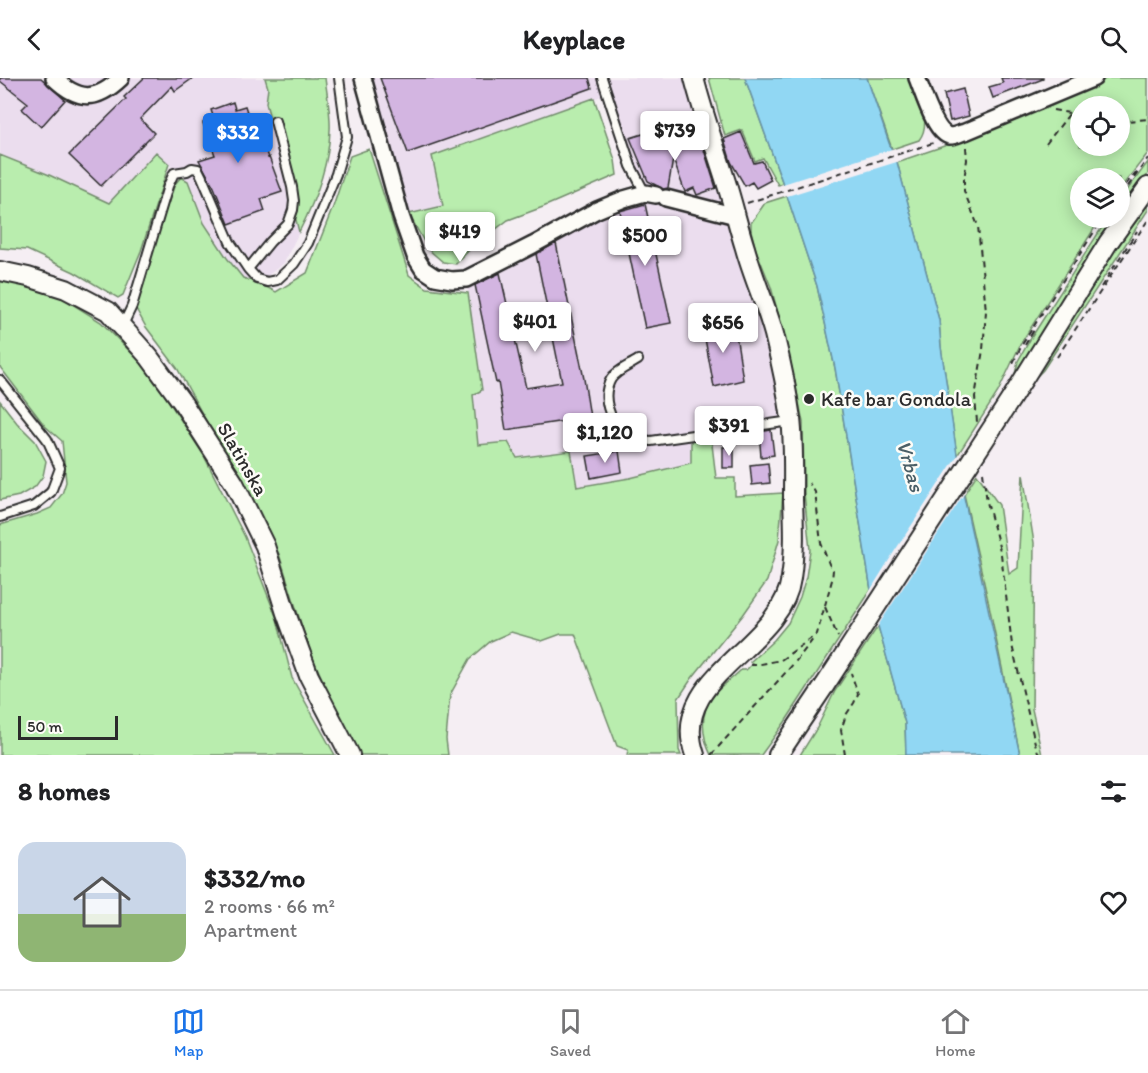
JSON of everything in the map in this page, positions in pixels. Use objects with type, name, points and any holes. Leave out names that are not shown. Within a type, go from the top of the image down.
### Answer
[{"type":"street","points":[[54,78],[75,94],[91,96],[109,90],[121,78]]},
{"type":"street","points":[[363,78],[412,249],[423,269],[435,277],[453,280],[466,279],[597,210],[655,195],[736,216]]},
{"type":"street","points":[[694,78],[745,249],[774,335],[785,383],[791,420],[794,552],[791,581],[785,602],[770,624],[710,683],[694,707],[690,734],[695,755]]},
{"type":"street","points":[[917,78],[936,126],[952,136],[1094,78]]},
{"type":"street","points":[[779,752],[1011,399],[1108,243],[1148,187]]},
{"type":"street","name":"Slatinska","points":[[0,271],[66,289],[108,311],[149,357],[182,402],[234,483],[265,546],[286,614],[309,676],[350,755]]},
{"type":"lane","points":[[123,327],[132,306],[174,173],[192,168],[198,169],[230,242],[257,279],[267,282],[277,280],[294,264],[308,243],[336,174],[347,137],[339,78]]},
{"type":"lane","points":[[602,78],[631,166],[655,195]]},
{"type":"lane","points":[[248,269],[288,224],[293,210],[292,186],[275,121]]},
{"type":"lane","points":[[638,360],[616,373],[610,381],[606,396],[610,414],[623,432],[636,439],[651,441],[791,420]]},
{"type":"lane","points":[[0,380],[47,439],[60,468],[51,492],[34,506],[0,517]]},
{"type":"path","points":[[1046,144],[1070,113]]},
{"type":"path","points":[[1130,121],[1148,119]]},
{"type":"path","points":[[763,197],[927,144]]},
{"type":"path","points":[[1130,180],[1148,157]]},
{"type":"path","points":[[1130,183],[1148,157]]},
{"type":"path","points":[[1057,358],[1148,220]]},
{"type":"path","points":[[1013,364],[1023,344],[1097,228]]},
{"type":"path","points":[[711,755],[796,661],[817,634],[833,570],[822,543],[815,492],[808,483]]},
{"type":"path","points":[[743,664],[756,665],[780,660],[817,634]]},
{"type":"shaded area","points":[[0,78],[265,78],[268,88],[266,103],[299,232],[284,263],[258,283],[243,278],[204,223],[188,181],[156,153],[110,204],[0,155]]},
{"type":"shaded area","points":[[363,78],[693,78],[739,229],[791,421],[690,435],[692,462],[630,478],[577,487],[571,451],[517,458],[508,442],[478,446],[473,395],[482,390],[466,279],[644,193],[607,94],[432,156],[443,206],[401,216]]},
{"type":"green space","points":[[265,78],[325,78],[330,124],[327,156],[316,195],[299,232],[266,103],[268,88]]},
{"type":"green space","points":[[709,78],[745,78],[783,184],[778,185],[763,158],[755,161],[742,130],[725,136]]},
{"type":"green space","points":[[867,78],[909,78],[923,109],[925,125],[919,140],[892,149]]},
{"type":"green space","points":[[1108,78],[1148,78],[1148,153],[1130,176],[1130,168],[1070,168],[1070,228],[1095,228],[1021,343],[998,392],[957,456],[939,320],[897,162],[950,144]]},
{"type":"green space","points":[[594,98],[615,160],[617,175],[508,220],[470,249],[456,264],[443,262],[428,249],[409,214],[443,206],[432,156]]},
{"type":"green space","points":[[369,149],[409,275],[427,288],[468,293],[482,390],[473,395],[478,445],[508,442],[517,458],[571,451],[577,487],[630,478],[691,463],[691,440],[711,436],[716,478],[735,478],[735,496],[783,493],[779,540],[767,581],[678,699],[681,755],[627,755],[628,750],[617,746],[575,634],[561,634],[542,641],[511,632],[491,641],[470,659],[450,695],[446,739],[448,755],[360,755],[309,649],[279,554],[177,368],[146,327],[135,307],[146,278],[156,237],[175,184],[181,177],[188,181],[204,223],[243,278],[276,292],[307,273],[350,156]]},
{"type":"green space","points":[[156,152],[169,164],[141,251],[123,295],[118,298],[74,272],[27,250],[0,248],[0,155],[109,203]]},
{"type":"green space","points":[[1148,162],[1148,174],[1130,199],[1130,186]]},
{"type":"green space","points":[[787,196],[817,286],[835,368],[871,590],[761,755],[711,755],[703,725],[709,703],[723,686],[741,670],[746,670],[752,664],[750,662],[774,640],[788,623],[800,597],[810,550],[804,493],[803,422],[790,359],[771,287],[751,231],[751,223],[765,203]]},
{"type":"green space","points":[[1148,197],[1148,210],[1043,370],[1030,383],[1091,284],[1128,228],[1130,228]]},
{"type":"green space","points":[[1102,228],[1111,228],[1015,374],[1018,361]]},
{"type":"green space","points":[[0,279],[58,295],[101,322],[149,371],[203,454],[245,537],[277,619],[292,678],[335,755],[0,755],[0,525],[51,508],[62,494],[66,482],[62,441],[45,426],[0,367]]},
{"type":"green space","points":[[0,401],[35,441],[46,461],[43,476],[35,487],[19,496],[0,500]]},
{"type":"green space","points":[[977,474],[999,505],[1009,574],[1018,568],[1023,474],[1034,543],[1032,709],[1042,755],[1020,755],[964,494]]},
{"type":"green space","points":[[878,626],[905,723],[906,755],[800,755],[817,728],[835,691]]},
{"type":"water","name":"Vrbas","points":[[745,78],[867,78],[897,162],[939,320],[962,488],[1020,755],[906,755],[905,723],[878,626],[835,368],[817,286]]},
{"type":"pier","points":[[895,148],[900,161],[784,197],[780,185]]},
{"type":"pier","points":[[959,453],[966,491],[876,629],[868,594]]},
{"type":"building","points":[[0,78],[41,78],[65,100],[41,127],[22,109],[28,103],[0,81]]},
{"type":"building","points":[[144,78],[193,78],[175,91],[172,86],[140,119],[154,133],[101,186],[69,155]]},
{"type":"building","points":[[380,78],[589,78],[592,88],[408,153]]},
{"type":"building","points":[[1001,78],[1043,79],[993,98],[989,87],[1003,83]]},
{"type":"building","points":[[963,89],[969,116],[950,121],[944,94]]},
{"type":"building","points":[[233,102],[235,109],[245,106],[257,141],[261,138],[282,192],[261,199],[265,211],[229,224],[214,187],[199,160],[215,155],[203,123],[214,119],[211,110]]},
{"type":"building","points":[[676,130],[680,143],[700,137],[716,188],[697,195],[694,188],[685,192],[673,159],[668,188],[663,189],[648,181],[630,138],[643,134],[646,141]]},
{"type":"building","points":[[741,132],[754,163],[762,161],[771,180],[756,188],[752,182],[745,186],[731,162],[724,139]]},
{"type":"building","points":[[645,204],[671,323],[645,328],[620,211]]},
{"type":"building","points":[[556,243],[590,417],[506,430],[498,382],[496,383],[475,285],[500,273],[526,388],[562,382],[536,254]]},
{"type":"building","points":[[734,321],[743,380],[714,387],[703,328]]},
{"type":"building","points":[[771,430],[774,455],[761,457],[759,432]]},
{"type":"building","points":[[734,446],[734,468],[723,468],[723,447]]},
{"type":"building","points":[[619,451],[622,472],[591,478],[587,456]]},
{"type":"building","points":[[768,463],[770,483],[752,485],[750,465]]},
{"type":"place","name":"Kafe bar Gondola","points":[[809,399]]}]
